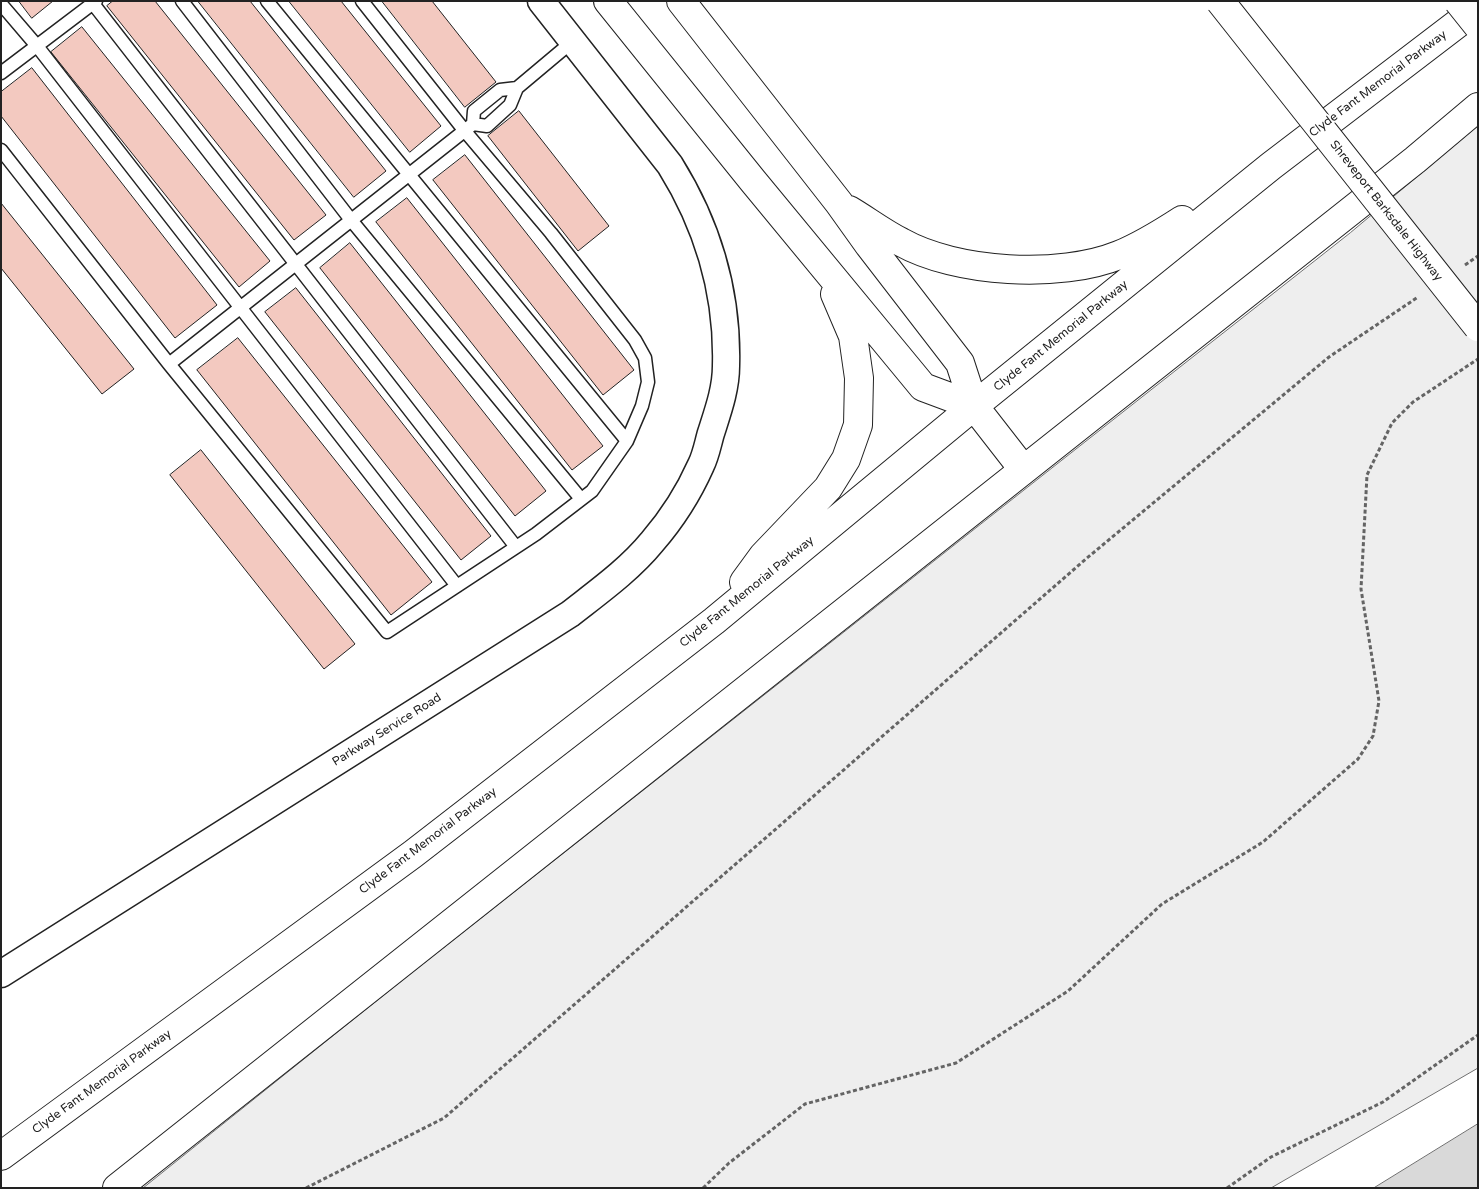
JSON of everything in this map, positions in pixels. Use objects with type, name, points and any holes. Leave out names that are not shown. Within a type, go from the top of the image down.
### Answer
[{"type":"main road","points":[[608,1],[923,387],[974,406]]},
{"type":"main road","points":[[681,1],[960,363],[974,406],[1023,469]]},
{"type":"main road","name":"Shreveport Barksdale Highway","points":[[1220,1],[1478,327]]},
{"type":"main road","points":[[1458,1],[1478,26]]},
{"type":"main road","name":"Clyde Fant Memorial Parkway","points":[[1,1156],[414,854],[714,621],[974,406],[1271,166],[1478,8]]},
{"type":"main road","points":[[117,1188],[348,1003],[692,734],[1023,469],[1415,160],[1478,107]]},
{"type":"main road","points":[[838,203],[902,243],[945,260],[990,268],[1032,270],[1074,267],[1118,255],[1158,235],[1271,166]]},
{"type":"main road","points":[[714,621],[763,556],[828,488],[846,459],[858,425],[859,378],[853,336],[822,265]]},
{"type":"street","name":"Parkway Service Road","points":[[1,974],[570,614],[620,574],[652,542],[686,496],[702,464],[721,401],[726,367],[724,323],[719,282],[711,252],[687,192],[670,165],[541,1]]},
{"type":"lane","points":[[182,1],[351,220],[581,499]]},
{"type":"lane","points":[[267,1],[627,441]]},
{"type":"lane","points":[[1,150],[169,364],[387,632],[536,534],[592,491],[627,441],[642,406],[648,382],[645,358],[635,340],[468,127],[362,1]]},
{"type":"lane","points":[[1,73],[93,2],[516,547]]},
{"type":"lane","points":[[1,4],[36,46],[457,586]]},
{"type":"lane","points":[[468,127],[487,126],[510,105],[517,88],[572,42]]},
{"type":"lane","points":[[169,364],[468,127],[474,111],[500,90],[517,88]]},
{"type":"path","points":[[1461,268],[1478,256]]},
{"type":"path","points":[[306,1188],[444,1118],[1087,558],[1329,357],[1420,296]]},
{"type":"path","points":[[703,1188],[729,1163],[805,1104],[956,1064],[1068,991],[1162,904],[1262,842],[1358,759],[1373,736],[1379,701],[1361,589],[1367,475],[1392,423],[1413,402],[1478,359]]},
{"type":"path","points":[[1227,1188],[1271,1157],[1383,1102],[1478,1035]]},
{"type":"shaded area","points":[[1478,126],[1478,1068],[1271,1188],[143,1188],[405,978],[1350,233]]},
{"type":"shaded area","points":[[1478,1124],[1478,1188],[1374,1188]]},
{"type":"building","points":[[19,1],[53,1],[32,18]]},
{"type":"building","points":[[113,1],[155,1],[326,215],[294,240],[107,6]]},
{"type":"building","points":[[198,1],[250,1],[386,171],[354,197]]},
{"type":"building","points":[[289,1],[341,1],[441,126],[410,152]]},
{"type":"building","points":[[382,1],[432,1],[496,82],[465,107]]},
{"type":"building","points":[[82,27],[270,261],[239,287],[51,52]]},
{"type":"building","points":[[32,68],[217,305],[175,338],[1,116],[1,92]]},
{"type":"building","points":[[519,111],[609,226],[578,251],[488,136]]},
{"type":"building","points":[[465,155],[634,370],[603,395],[433,180]]},
{"type":"building","points":[[407,198],[603,446],[572,470],[376,222]]},
{"type":"building","points":[[1,203],[134,369],[102,394],[1,268]]},
{"type":"building","points":[[350,243],[546,491],[515,516],[320,268]]},
{"type":"building","points":[[296,288],[491,536],[461,560],[265,312]]},
{"type":"building","points":[[238,338],[432,582],[391,615],[197,370]]},
{"type":"building","points":[[201,450],[355,644],[324,669],[170,475]]}]
